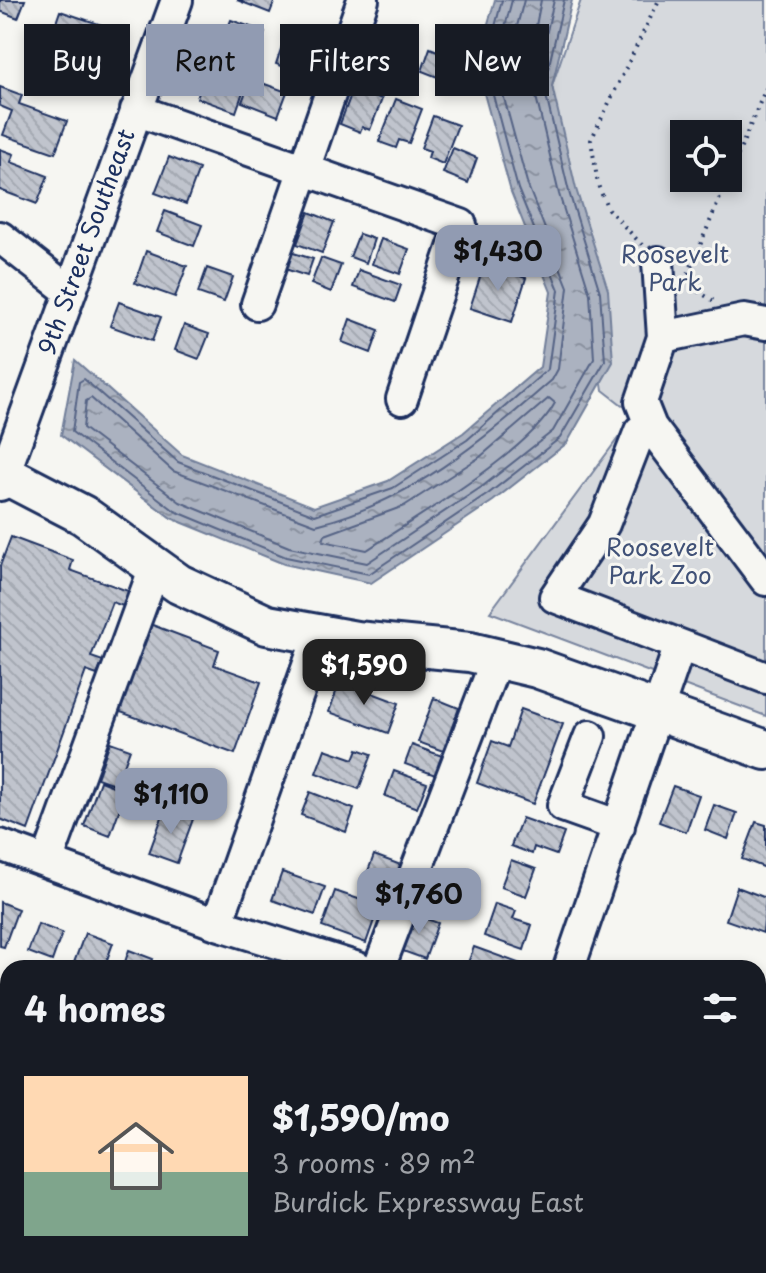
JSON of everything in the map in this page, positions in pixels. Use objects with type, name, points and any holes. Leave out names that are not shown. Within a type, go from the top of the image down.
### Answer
[{"type":"main road","points":[[1,477],[83,515],[201,596],[267,625],[319,635],[470,652],[537,668],[766,750]]},
{"type":"street","name":"9th Street Southeast","points":[[1,477],[177,0]]},
{"type":"street","points":[[257,304],[363,0]]},
{"type":"street","points":[[136,110],[461,225],[402,399]]},
{"type":"street","points":[[0,237],[69,291]]},
{"type":"street","points":[[658,262],[663,337],[641,402],[651,427],[766,580]]},
{"type":"street","points":[[663,337],[755,322]]},
{"type":"street","points":[[651,427],[640,431],[604,524],[555,597],[766,678]]},
{"type":"street","points":[[47,862],[155,567]]},
{"type":"street","points":[[217,924],[319,635]]},
{"type":"street","points":[[572,960],[660,712],[680,645]]},
{"type":"street","points":[[382,960],[497,658]]},
{"type":"street","points":[[590,736],[563,806],[619,826]]},
{"type":"street","points":[[0,845],[217,924],[332,960]]},
{"type":"path","points":[[659,0],[591,140],[598,185],[608,209],[658,262],[685,283],[755,322]]},
{"type":"path","points":[[685,283],[766,88]]},
{"type":"green space","points":[[581,0],[766,0],[766,716],[490,612],[635,415],[603,390],[552,86]]},
{"type":"water","points":[[495,0],[572,0],[552,86],[576,189],[608,290],[613,362],[567,443],[493,501],[371,583],[284,564],[171,518],[61,435],[75,360],[182,455],[314,507],[388,481],[463,433],[540,367],[551,292],[511,192],[485,96],[549,96],[549,24],[488,24]]},
{"type":"building","points":[[0,0],[25,0],[18,18],[0,11]]},
{"type":"building","points":[[237,0],[275,0],[270,13]]},
{"type":"building","points":[[60,11],[99,24],[56,24]]},
{"type":"building","points":[[430,48],[435,50],[435,76],[422,71]]},
{"type":"building","points":[[264,84],[280,89],[280,96],[286,96],[278,116],[242,102],[244,96],[264,96]]},
{"type":"building","points":[[0,87],[22,95],[19,104],[67,121],[55,153],[3,135],[12,111],[0,106]]},
{"type":"building","points":[[198,96],[242,96],[236,112]]},
{"type":"building","points":[[350,96],[382,99],[370,130],[362,127],[360,132],[340,124]]},
{"type":"building","points":[[396,99],[422,109],[409,143],[399,140],[396,148],[379,142]]},
{"type":"building","points":[[433,116],[458,125],[443,164],[428,158],[430,151],[421,148]]},
{"type":"building","points":[[453,148],[477,158],[468,183],[443,173]]},
{"type":"building","points":[[0,149],[14,154],[11,162],[48,176],[37,204],[0,190]]},
{"type":"building","points":[[169,157],[199,169],[186,204],[155,193]]},
{"type":"building","points":[[165,211],[202,225],[194,246],[157,232]]},
{"type":"building","points":[[309,212],[334,222],[322,253],[297,244]]},
{"type":"building","points":[[359,234],[374,239],[366,263],[350,257]]},
{"type":"building","points":[[381,239],[409,249],[400,274],[372,264]]},
{"type":"building","points":[[146,251],[187,266],[175,297],[135,283]]},
{"type":"building","points":[[290,252],[313,259],[307,276],[285,269]]},
{"type":"building","points":[[321,258],[341,265],[331,292],[311,284]]},
{"type":"building","points":[[484,265],[526,278],[512,322],[470,308]]},
{"type":"building","points":[[207,268],[233,277],[224,302],[198,293]]},
{"type":"building","points":[[359,270],[401,285],[395,302],[353,287]]},
{"type":"building","points":[[119,302],[161,317],[152,341],[110,326]]},
{"type":"building","points":[[350,319],[379,330],[371,353],[342,342]]},
{"type":"building","points":[[184,325],[209,334],[199,359],[175,350]]},
{"type":"building","points":[[11,537],[73,560],[70,570],[128,591],[123,606],[112,602],[91,657],[103,661],[97,675],[86,671],[28,830],[0,819],[0,566]]},
{"type":"building","points":[[147,623],[219,650],[214,665],[261,682],[235,754],[115,710]]},
{"type":"building","points":[[340,681],[399,703],[388,733],[329,712]]},
{"type":"building","points":[[434,698],[459,708],[443,751],[418,742]]},
{"type":"building","points":[[521,709],[563,724],[533,804],[477,783],[492,741],[508,747]]},
{"type":"building","points":[[110,742],[130,749],[117,785],[97,778]]},
{"type":"building","points":[[412,745],[445,757],[438,776],[405,764]]},
{"type":"building","points":[[325,749],[354,759],[358,749],[372,754],[359,789],[316,773]]},
{"type":"building","points":[[394,771],[427,783],[417,808],[385,796]]},
{"type":"building","points":[[100,781],[126,791],[110,836],[84,826]]},
{"type":"building","points":[[673,786],[699,795],[686,832],[659,822]]},
{"type":"building","points":[[310,792],[354,809],[346,832],[301,815]]},
{"type":"building","points":[[714,805],[737,813],[728,839],[705,830]]},
{"type":"building","points":[[165,809],[193,819],[177,863],[149,853]]},
{"type":"building","points":[[522,818],[564,833],[556,855],[534,847],[532,854],[511,846]]},
{"type":"building","points":[[756,822],[766,825],[766,868],[742,859]]},
{"type":"building","points":[[374,855],[401,865],[392,892],[364,882]]},
{"type":"building","points":[[511,860],[536,869],[526,896],[501,887]]},
{"type":"building","points":[[282,872],[325,887],[315,915],[272,900]]},
{"type":"building","points":[[436,875],[458,882],[454,897],[432,889]]},
{"type":"building","points":[[737,887],[766,898],[763,933],[726,920]]},
{"type":"building","points":[[335,891],[379,906],[366,943],[322,927]]},
{"type":"building","points":[[0,902],[18,909],[4,947],[0,946]]},
{"type":"building","points":[[495,904],[516,911],[513,919],[532,925],[524,950],[484,936]]},
{"type":"building","points":[[413,914],[438,923],[425,959],[400,950]]},
{"type":"building","points":[[38,924],[62,933],[52,960],[28,952]]},
{"type":"building","points":[[85,933],[113,943],[107,960],[75,960]]},
{"type":"building","points":[[474,947],[510,960],[469,960]]},
{"type":"building","points":[[129,950],[153,959],[153,960],[126,960]]},
{"type":"park label","name":"Roosevelt Park","points":[[675,269]]},
{"type":"park label","name":"Roosevelt Park Zoo","points":[[660,562]]}]
